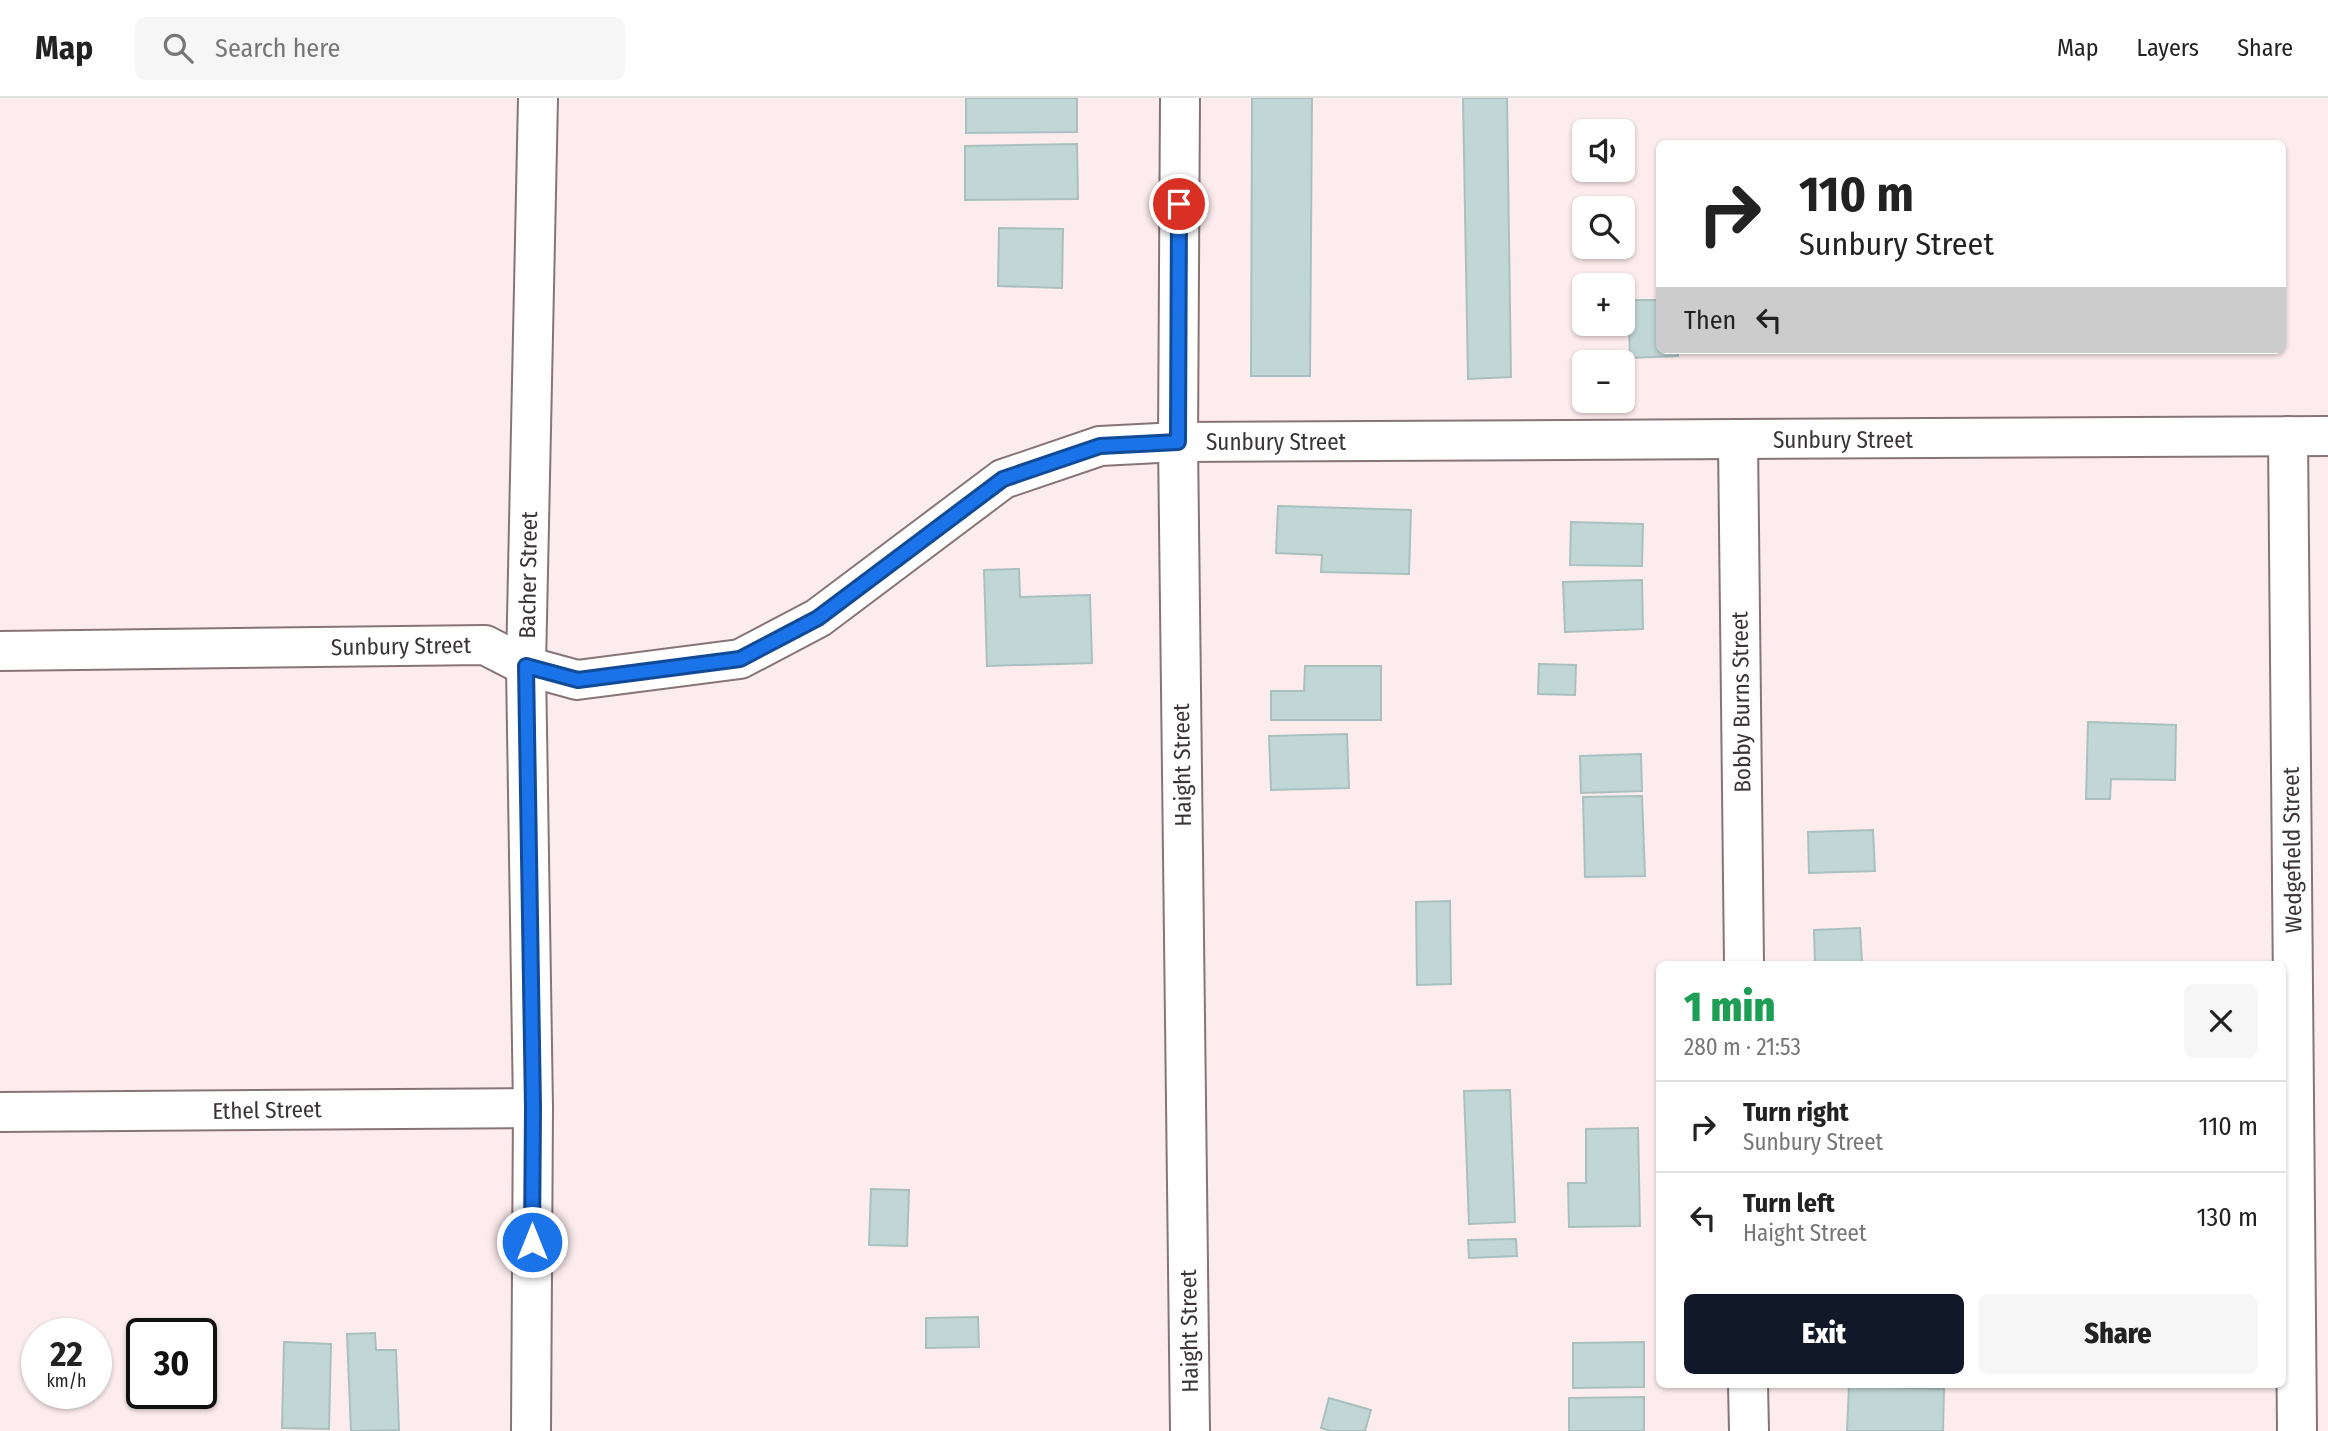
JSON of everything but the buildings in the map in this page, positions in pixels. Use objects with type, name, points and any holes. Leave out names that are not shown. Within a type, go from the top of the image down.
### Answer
[{"type":"street","name":"Bacher Street","points":[[531,1431],[533,1108],[526,666],[538,98]]},
{"type":"street","name":"Haight Street","points":[[1180,98],[1178,442],[1190,1431]]},
{"type":"street","name":"Wedgefield Street","points":[[2288,436],[2297,1431]]},
{"type":"street","name":"Sunbury Street","points":[[0,651],[485,645],[526,666],[578,680],[740,659],[818,618],[1003,479],[1100,446],[1178,442],[2328,436]]},
{"type":"street","name":"Bobby Burns Street","points":[[1738,441],[1744,961]]},
{"type":"street","name":"Ethel Street","points":[[0,1112],[533,1108]]},
{"type":"street","points":[[1748,1388],[1749,1431]]},
{"type":"route","points":[[532,1242],[533,1108],[526,666],[578,680],[740,659],[818,618],[1003,479],[1100,446],[1178,442],[1179,204]]}]
